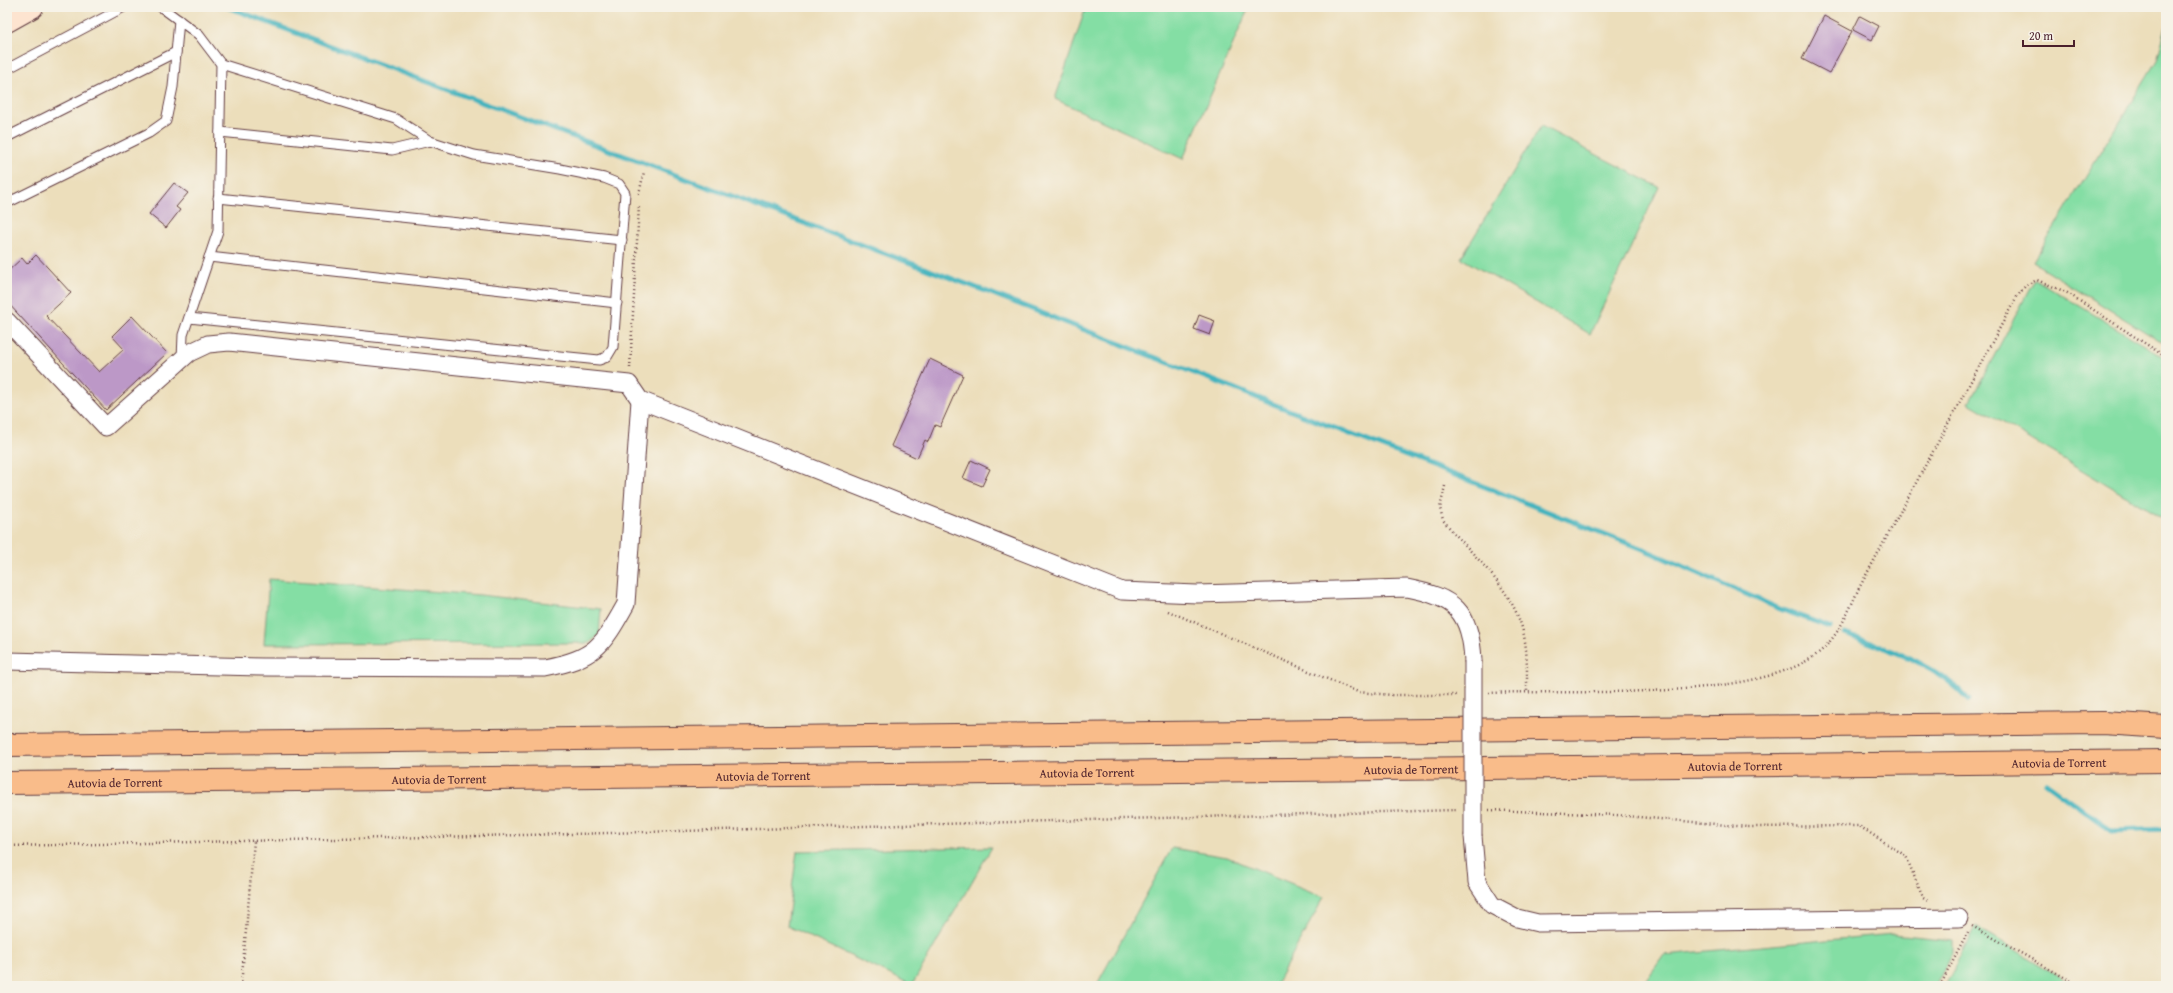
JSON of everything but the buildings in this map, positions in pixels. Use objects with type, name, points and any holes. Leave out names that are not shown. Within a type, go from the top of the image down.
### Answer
[{"type":"highway","points":[[2103,723],[2148,714],[2166,714]]},
{"type":"highway","points":[[7,745],[2103,723],[2166,727]]},
{"type":"highway","name":"Autovia de Torrent","points":[[7,783],[2166,761]]},
{"type":"highway","points":[[7,789],[182,782]]},
{"type":"street","points":[[7,21],[32,7]]},
{"type":"street","points":[[7,321],[106,427],[189,353],[208,344],[229,342],[629,384],[640,400],[1122,591],[1197,594],[1407,588],[1432,592],[1451,604],[1466,622],[1472,640],[1473,836],[1477,882],[1492,905],[1517,918],[1538,923],[1966,922]]},
{"type":"street","points":[[7,661],[270,667],[545,668],[569,663],[592,652],[610,633],[626,604],[640,400]]},
{"type":"lane","points":[[7,69],[124,7]]},
{"type":"lane","points":[[161,7],[200,35],[221,64],[396,119],[430,141],[474,155],[604,178],[619,184],[625,193],[613,347],[607,357],[599,360],[189,318]]},
{"type":"lane","points":[[7,203],[149,133],[166,121],[173,87],[179,20]]},
{"type":"lane","points":[[7,137],[176,52]]},
{"type":"lane","points":[[182,359],[183,335],[218,231],[221,64]]},
{"type":"lane","points":[[220,132],[392,150],[430,141]]},
{"type":"lane","points":[[218,198],[622,240]]},
{"type":"lane","points":[[209,256],[617,303]]},
{"type":"path","points":[[629,384],[640,192],[644,172]]},
{"type":"path","points":[[1482,693],[1527,691],[1652,690],[1732,684],[1792,669],[1822,650],[1846,617],[1858,590],[2012,305],[2026,285],[2037,280],[2066,292],[2166,357]]},
{"type":"path","points":[[1445,486],[1440,508],[1443,520],[1499,585],[1519,619],[1527,653],[1527,691]]},
{"type":"path","points":[[1165,610],[1358,692],[1392,696],[1460,695]]},
{"type":"path","points":[[7,846],[1464,810]]},
{"type":"path","points":[[1487,810],[1616,815],[1748,827],[1859,826],[1906,856],[1924,898],[1930,902]]},
{"type":"path","points":[[241,986],[254,841]]},
{"type":"path","points":[[1940,986],[1966,922],[2080,986]]},
{"type":"green space","points":[[1086,7],[1249,7],[1183,159],[1055,99]]},
{"type":"green space","points":[[2166,27],[2166,345],[2033,262],[2157,60]]},
{"type":"green space","points":[[1541,126],[1659,187],[1590,334],[1461,258]]},
{"type":"green space","points":[[2035,279],[2166,358],[2166,520],[1969,403]]},
{"type":"green space","points":[[269,579],[480,595],[601,609],[599,635],[589,643],[264,644]]},
{"type":"green space","points":[[992,847],[912,985],[787,926],[797,851]]},
{"type":"green space","points":[[1172,848],[1227,857],[1324,897],[1275,986],[1096,986]]},
{"type":"green space","points":[[1976,926],[2075,986],[1945,986]]},
{"type":"green space","points":[[1893,934],[1953,940],[1953,951],[1935,986],[1642,986],[1664,955]]},
{"type":"waterway","points":[[227,7],[988,292],[1643,549],[1780,609],[1830,627]]},
{"type":"waterway","points":[[1845,634],[1912,659],[1942,676],[1969,700]]},
{"type":"waterway","points":[[2046,783],[2112,831],[2166,829]]}]
